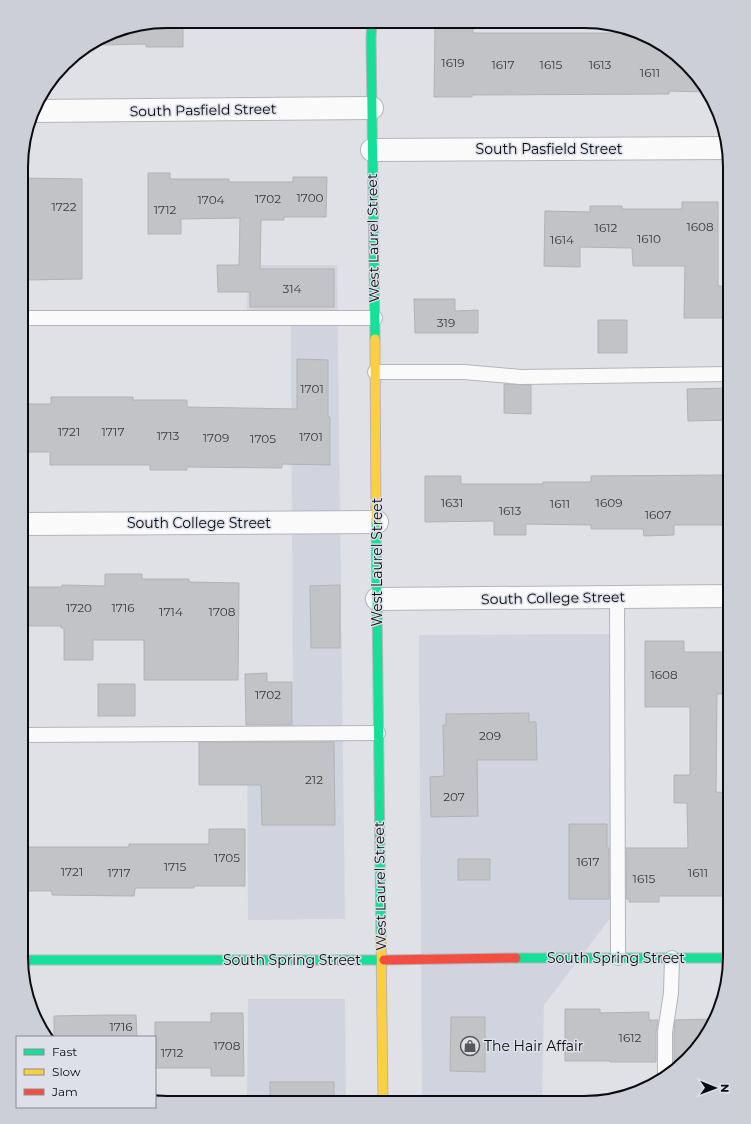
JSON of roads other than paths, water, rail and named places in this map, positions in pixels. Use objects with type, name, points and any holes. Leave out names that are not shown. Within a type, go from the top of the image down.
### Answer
[{"type":"street","name":"West Laurel Street","points":[[372,28],[383,1096]]},
{"type":"street","name":"South Pasfield Street","points":[[40,112],[372,108]]},
{"type":"street","name":"South Pasfield Street","points":[[372,150],[722,148]]},
{"type":"street","name":"South College Street","points":[[28,524],[376,522]]},
{"type":"street","name":"South College Street","points":[[377,600],[723,596]]},
{"type":"street","name":"South Spring Street","points":[[28,960],[381,961],[416,959],[528,958],[723,958]]},
{"type":"lane","points":[[28,318],[375,318]]},
{"type":"lane","points":[[375,372],[464,372],[521,377],[723,374]]},
{"type":"lane","points":[[617,597],[618,958]]},
{"type":"lane","points":[[28,735],[378,733]]},
{"type":"lane","points":[[665,1070],[665,1032],[671,992],[672,958]]},
{"type":"place","name":"The Hair Affair","points":[[470,1046]]}]
